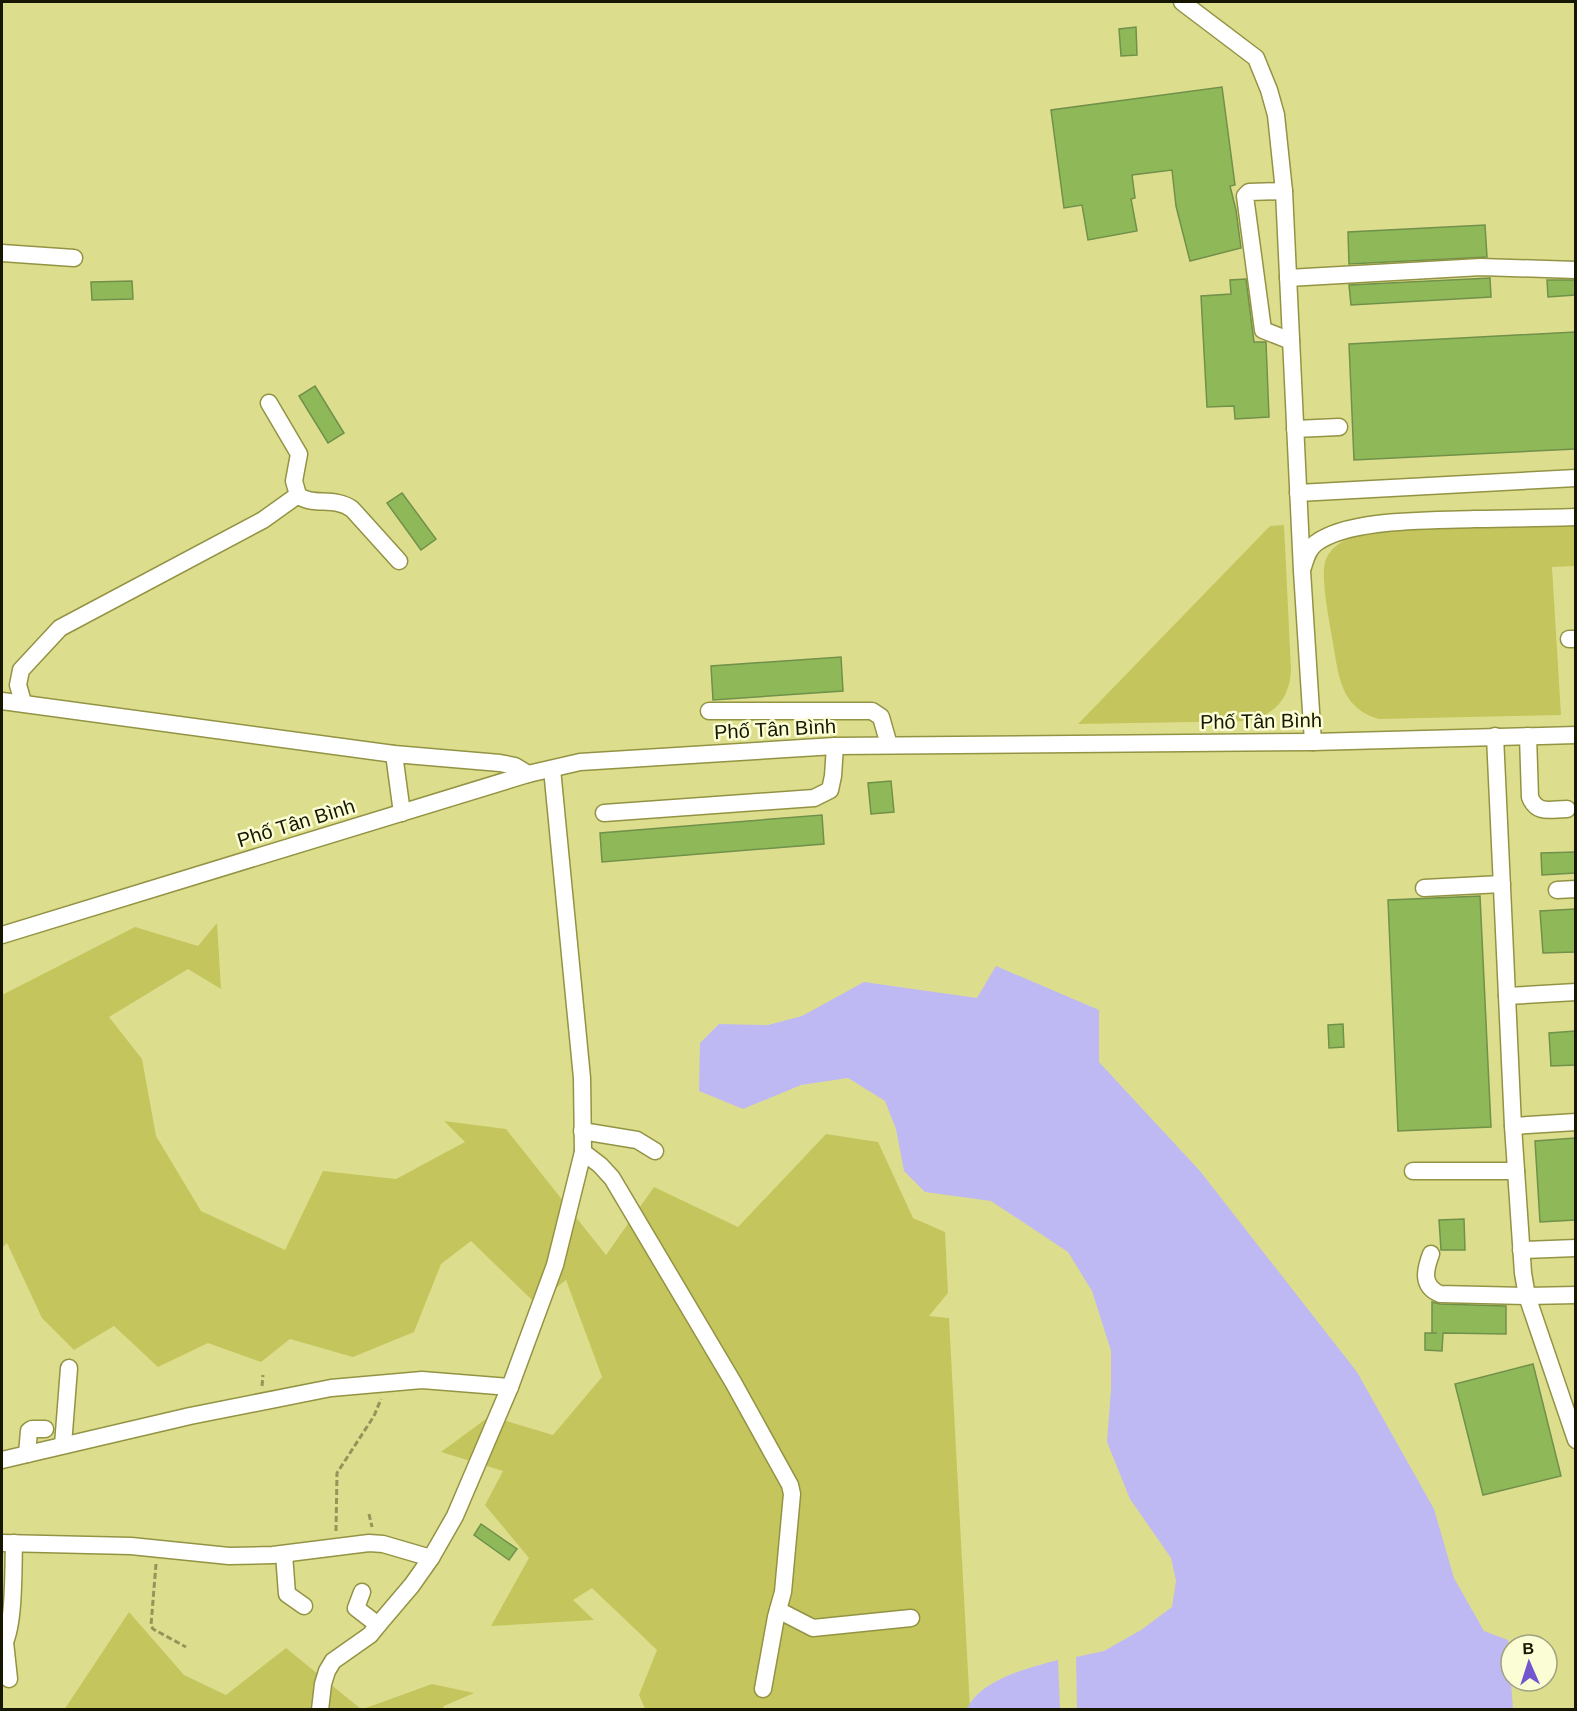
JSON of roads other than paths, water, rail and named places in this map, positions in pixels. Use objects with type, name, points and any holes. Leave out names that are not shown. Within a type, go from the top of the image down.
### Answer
[{"type":"street","points":[[1182,2],[1256,58],[1276,115],[1284,191],[1302,571],[1313,742]]},
{"type":"street","points":[[1284,191],[1249,192],[1245,196],[1263,330],[1291,341]]},
{"type":"street","points":[[2,253],[74,258]]},
{"type":"street","points":[[1288,278],[1481,267],[1575,270]]},
{"type":"street","points":[[269,403],[299,454],[294,481],[298,495],[307,500],[343,503],[399,561]]},
{"type":"street","points":[[1295,429],[1339,427]]},
{"type":"street","points":[[1298,493],[1575,478]]},
{"type":"street","points":[[23,702],[18,685],[21,670],[60,628],[263,520],[298,495]]},
{"type":"street","points":[[1302,571],[1309,552],[1315,544],[1334,534],[1356,528],[1427,521],[1575,517]]},
{"type":"street","points":[[2,701],[23,702],[394,754],[515,766],[528,774]]},
{"type":"street","points":[[709,711],[872,711],[881,717],[889,745]]},
{"type":"street","points":[[1528,735],[1530,797],[1534,806],[1539,809],[1567,809]]},
{"type":"street","name":"Phố Tân Bình","points":[[2,935],[528,774],[580,762],[835,746],[1313,742],[1575,735]]},
{"type":"street","points":[[1495,736],[1521,1250],[1527,1296],[1570,1410],[1575,1440]]},
{"type":"street","points":[[604,813],[814,798],[830,790],[835,746]]},
{"type":"street","points":[[394,754],[402,813]]},
{"type":"street","points":[[320,1710],[323,1684],[333,1661],[370,1635],[412,1585],[455,1516],[510,1387],[555,1265],[583,1152],[582,1078],[552,769]]},
{"type":"street","points":[[1424,888],[1502,884]]},
{"type":"street","points":[[1557,891],[1575,889]]},
{"type":"street","points":[[1507,996],[1575,992]]},
{"type":"street","points":[[1513,1126],[1575,1122]]},
{"type":"street","points":[[582,1131],[637,1140],[655,1151]]},
{"type":"street","points":[[583,1152],[612,1178],[787,1477],[792,1494],[783,1592],[763,1689]]},
{"type":"street","points":[[1413,1171],[1516,1171]]},
{"type":"street","points":[[1521,1250],[1575,1248]]},
{"type":"street","points":[[1431,1254],[1425,1273],[1428,1285],[1435,1292],[1444,1295],[1575,1295]]},
{"type":"street","points":[[63,1445],[69,1368]]},
{"type":"street","points":[[2,1460],[190,1416],[331,1388],[422,1380],[510,1387]]},
{"type":"street","points":[[27,1454],[29,1431],[45,1430]]},
{"type":"street","points":[[9,1679],[3,1645],[11,1606],[8,1543],[131,1546],[229,1556],[284,1554],[369,1543],[383,1544],[431,1557]]},
{"type":"street","points":[[284,1554],[287,1594],[304,1606]]},
{"type":"street","points":[[362,1592],[356,1608],[378,1625]]},
{"type":"street","points":[[778,1610],[813,1628],[911,1618]]}]
